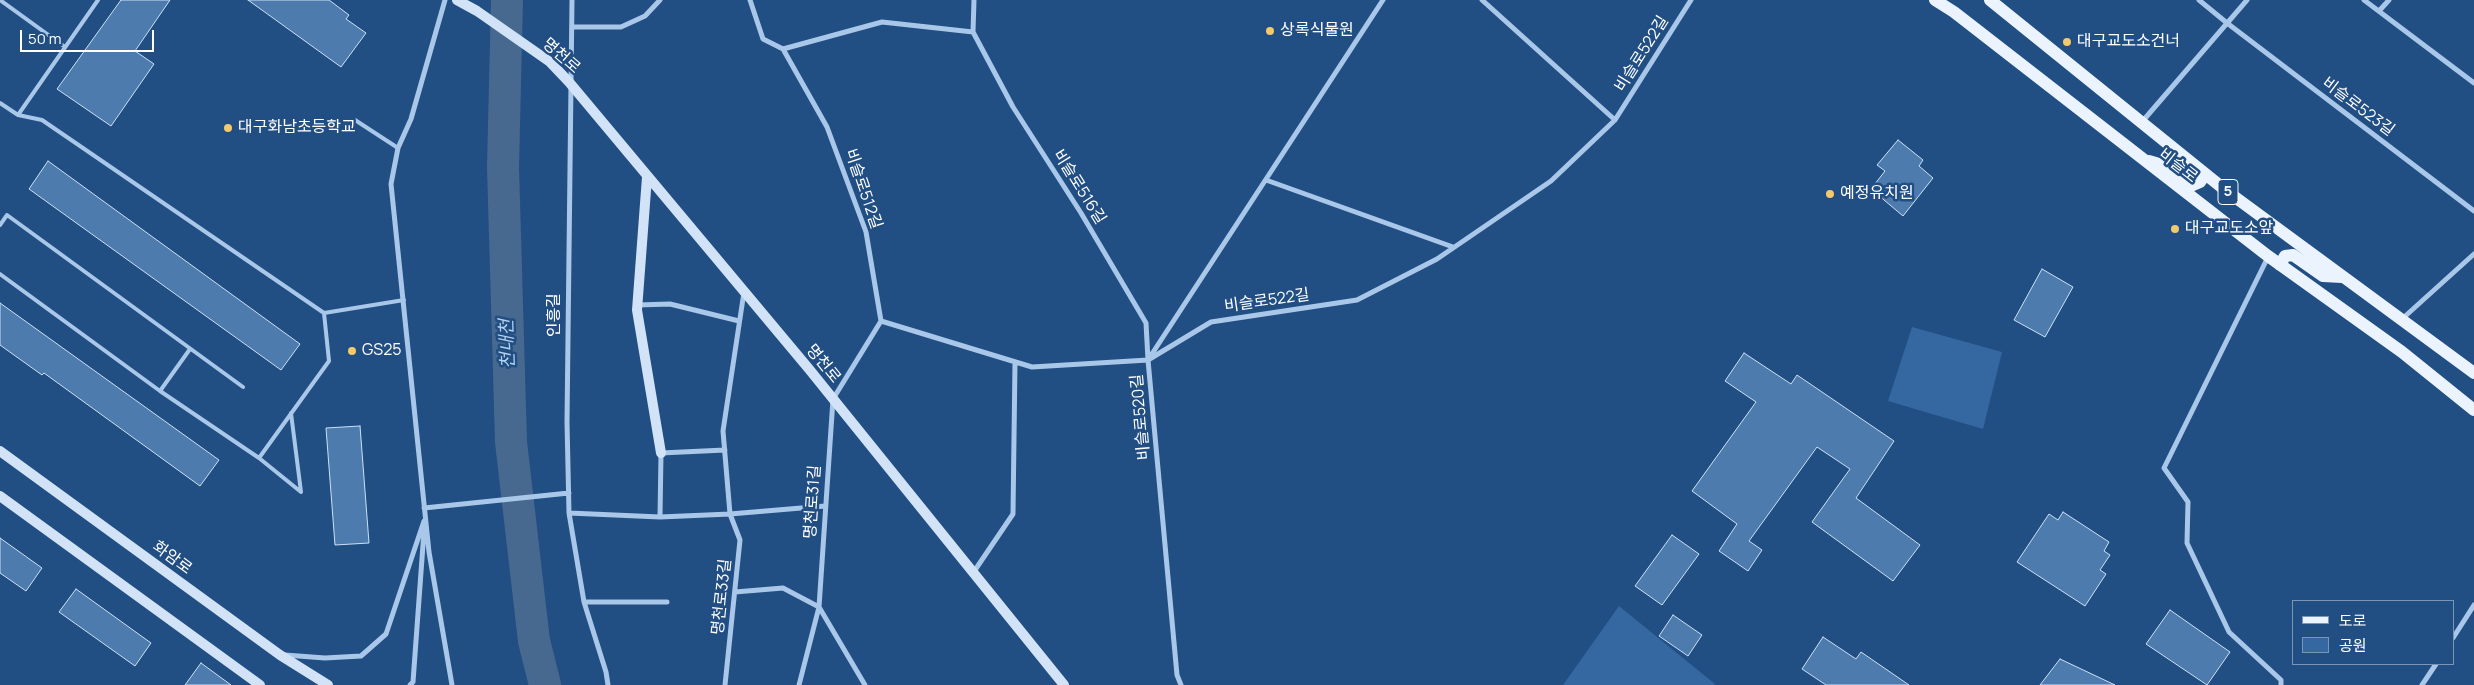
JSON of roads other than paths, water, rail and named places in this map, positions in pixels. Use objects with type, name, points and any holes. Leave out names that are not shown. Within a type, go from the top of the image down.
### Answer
[{"type":"main road","name":"비슬로","points":[[1935,0],[2268,256],[2402,352],[2474,410]]},
{"type":"main road","name":"비슬로","points":[[1990,0],[2205,175],[2474,373]]},
{"type":"main road","points":[[2144,160],[2166,166],[2193,185],[2200,182],[2205,175]]},
{"type":"main road","points":[[2280,265],[2285,256],[2294,255],[2323,276],[2342,277]]},
{"type":"street","points":[[445,0],[412,119],[398,148],[391,184],[425,518],[452,685]]},
{"type":"street","name":"명천로","points":[[457,0],[477,11],[550,62],[569,82],[833,399],[1064,685]]},
{"type":"street","name":"인흥길","points":[[572,0],[569,82],[569,513],[584,602],[606,672],[608,685]]},
{"type":"street","points":[[572,27],[621,27],[645,16],[660,0]]},
{"type":"street","name":"비슬로512길","points":[[750,0],[763,39],[783,49],[827,127],[866,232],[881,321]]},
{"type":"street","name":"비슬로516길","points":[[974,0],[973,32],[1013,107],[1081,212],[1146,323],[1148,360]]},
{"type":"street","name":"비슬로520길","points":[[1181,685],[1176,665],[1148,360],[1383,0]]},
{"type":"street","name":"비슬로522길","points":[[1482,0],[1615,120]]},
{"type":"street","name":"비슬로522길","points":[[881,321],[1032,367],[1148,360],[1211,322],[1358,300],[1437,259],[1551,181],[1615,120],[1691,0]]},
{"type":"street","name":"비슬로523길","points":[[2199,0],[2226,23],[2474,211]]},
{"type":"street","points":[[2141,124],[2247,0]]},
{"type":"street","points":[[2364,0],[2474,83]]},
{"type":"street","points":[[2379,12],[2389,0]]},
{"type":"street","points":[[783,49],[882,22],[973,32]]},
{"type":"street","points":[[647,177],[637,305],[661,454],[660,517]]},
{"type":"street","points":[[1266,180],[1453,248]]},
{"type":"street","points":[[2401,320],[2474,254]]},
{"type":"street","points":[[2268,256],[2164,468],[2188,502],[2187,544],[2228,632],[2281,680],[2281,685]]},
{"type":"street","name":"명천로33길","points":[[725,685],[740,540],[730,514],[723,432],[744,292]]},
{"type":"street","points":[[637,305],[670,304],[739,321]]},
{"type":"street","points":[[833,399],[881,321]]},
{"type":"street","points":[[973,573],[1013,514],[1015,362]]},
{"type":"street","name":"명천로31길","points":[[799,685],[819,607],[833,399]]},
{"type":"street","points":[[661,454],[725,450]]},
{"type":"street","name":"화암로","points":[[0,451],[280,655],[328,685]]},
{"type":"street","points":[[424,508],[569,493]]},
{"type":"street","points":[[0,496],[260,685]]},
{"type":"street","points":[[569,513],[660,517],[730,514],[825,506]]},
{"type":"street","points":[[280,655],[325,658],[361,656],[386,634],[425,518]]},
{"type":"street","points":[[410,685],[413,682],[425,518]]},
{"type":"street","points":[[735,592],[783,588],[819,607],[864,685]]},
{"type":"street","points":[[584,602],[667,602]]},
{"type":"street","points":[[2454,636],[2474,605]]},
{"type":"street","points":[[2422,685],[2435,665]]},
{"type":"lane","points":[[0,0],[65,47]]},
{"type":"lane","points":[[18,115],[98,0]]},
{"type":"lane","points":[[0,103],[18,115],[42,120],[324,313],[404,300]]},
{"type":"lane","points":[[355,120],[398,148]]},
{"type":"lane","points":[[0,226],[7,215],[243,387]]},
{"type":"lane","points":[[0,274],[160,391],[259,458],[301,492],[291,413]]},
{"type":"lane","points":[[259,458],[329,361],[324,313]]},
{"type":"lane","points":[[160,391],[190,349]]},
{"type":"waterway","name":"천내천","points":[[507,0],[503,167],[511,442],[534,641],[545,685]]},
{"type":"place","name":"상록식물원","points":[[1270,31]]},
{"type":"place","name":"대구교도소건너","points":[[2067,42]]},
{"type":"place","name":"대구화남초등학교","points":[[228,128]]},
{"type":"place","name":"예정유치원","points":[[1830,194]]},
{"type":"place","name":"대구교도소앞","points":[[2175,229]]},
{"type":"place","name":"GS25","points":[[352,351]]}]
